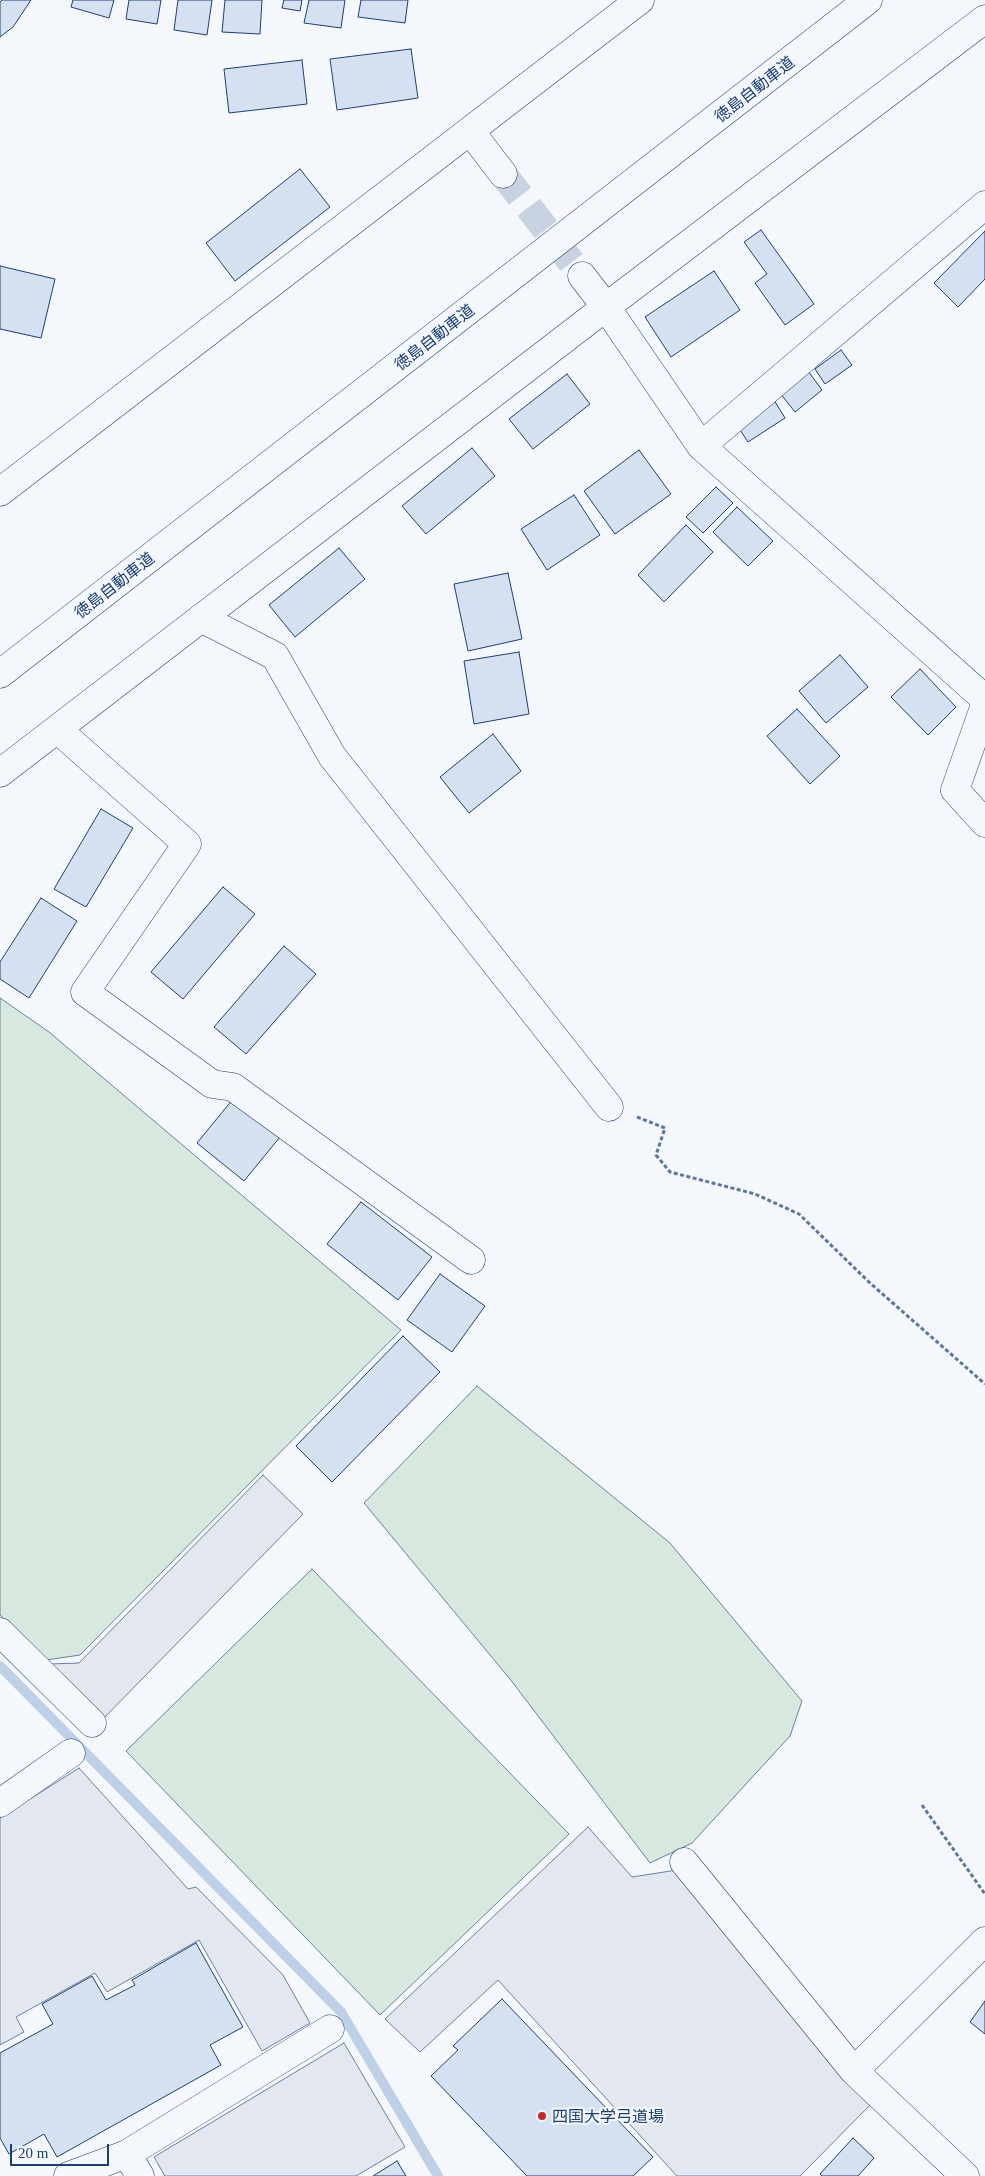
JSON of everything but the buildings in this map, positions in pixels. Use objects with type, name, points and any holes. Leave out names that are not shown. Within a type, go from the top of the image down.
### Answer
[{"type":"main road","points":[[2,489],[471,132],[640,0]]},
{"type":"main road","name":"徳島自動車道","points":[[0,674],[868,0]]},
{"type":"main road","points":[[0,773],[606,307],[985,19]]},
{"type":"main road","points":[[471,132],[503,174]]},
{"type":"main road","points":[[701,446],[985,205]]},
{"type":"main road","points":[[582,276],[606,307],[701,446],[985,699]]},
{"type":"main road","points":[[201,618],[275,656],[332,756],[609,1107]]},
{"type":"main road","points":[[985,705],[955,790],[985,823]]},
{"type":"main road","points":[[57,729],[187,844],[85,992],[212,1084],[233,1087],[471,1260]]},
{"type":"main road","points":[[0,1632],[92,1723]]},
{"type":"main road","points":[[0,1803],[71,1753]]},
{"type":"main road","points":[[684,1862],[854,2071],[965,2176]]},
{"type":"main road","points":[[854,2071],[985,1942]]},
{"type":"main road","points":[[68,2176],[134,2165],[330,2029]]},
{"type":"path","points":[[609,1107],[665,1128],[656,1155],[670,1172],[755,1194],[799,1214],[870,1283],[985,1384]]},
{"type":"path","points":[[922,1805],[985,1894]]},
{"type":"shaded area","points":[[0,998],[49,1032],[401,1330],[80,1655],[46,1660],[0,1615]]},
{"type":"shaded area","points":[[477,1386],[670,1543],[802,1701],[790,1736],[692,1843],[650,1863],[510,1679],[364,1503]]},
{"type":"shaded area","points":[[263,1475],[303,1514],[104,1718],[49,1664],[79,1663]]},
{"type":"shaded area","points":[[312,1569],[569,1834],[380,2015],[126,1751]]},
{"type":"shaded area","points":[[79,1768],[188,1889],[196,1887],[283,1975],[310,2023],[262,2051],[199,1940],[107,1992],[95,1973],[16,2017],[24,2032],[0,2045],[0,1818]]},
{"type":"shaded area","points":[[588,1827],[632,1877],[677,1870],[873,2102],[800,2176],[677,2176],[498,1980],[420,2052],[385,2019]]},
{"type":"shaded area","points":[[344,2043],[405,2147],[356,2176],[165,2176],[154,2157]]},
{"type":"waterway","points":[[0,1666],[341,2012],[438,2176]]},
{"type":"tunnel","points":[[503,174],[582,276]]},
{"type":"place","name":"四国大学弓道場","points":[[542,2116]]}]
